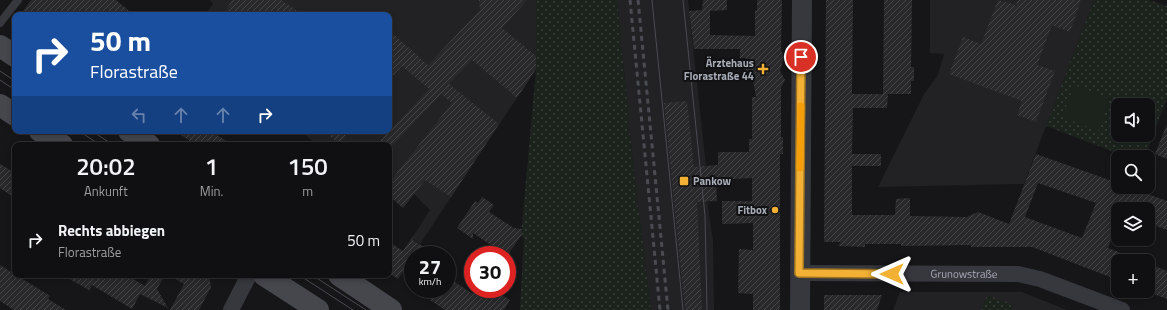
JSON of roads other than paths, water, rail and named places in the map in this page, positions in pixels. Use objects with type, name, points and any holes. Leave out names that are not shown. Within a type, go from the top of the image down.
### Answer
[{"type":"main road","points":[[0,46],[12,54]]},
{"type":"main road","points":[[0,105],[12,113]]},
{"type":"main road","points":[[45,134],[57,142]]},
{"type":"main road","points":[[133,134],[145,142]]},
{"type":"main road","points":[[269,278],[318,310]]},
{"type":"main road","points":[[343,278],[391,310]]},
{"type":"street","points":[[800,310],[799,273],[802,0]]},
{"type":"street","name":"Grunowstraße","points":[[799,273],[1018,274],[1040,279],[1122,310]]},
{"type":"street","points":[[230,310],[247,278]]},
{"type":"lane","points":[[0,23],[18,0]]},
{"type":"tram line","points":[[652,0],[683,310]]},
{"type":"tram line","points":[[683,0],[705,216],[707,310]]},
{"type":"tram line","points":[[0,71],[12,79]]},
{"type":"tram line","points":[[0,80],[12,88]]},
{"type":"tram line","points":[[84,134],[96,142]]},
{"type":"tram line","points":[[96,134],[108,142]]},
{"type":"tram line","points":[[304,278],[353,310]]},
{"type":"tram line","points":[[317,278],[366,310]]},
{"type":"railway","points":[[630,0],[660,310]]},
{"type":"railway","points":[[638,0],[668,310]]},
{"type":"place","name":"Ärztehaus Florastraße 44","points":[[763,69]]},
{"type":"place","name":"Pankow","points":[[684,181]]},
{"type":"place","name":"Fitbox","points":[[775,210]]}]
